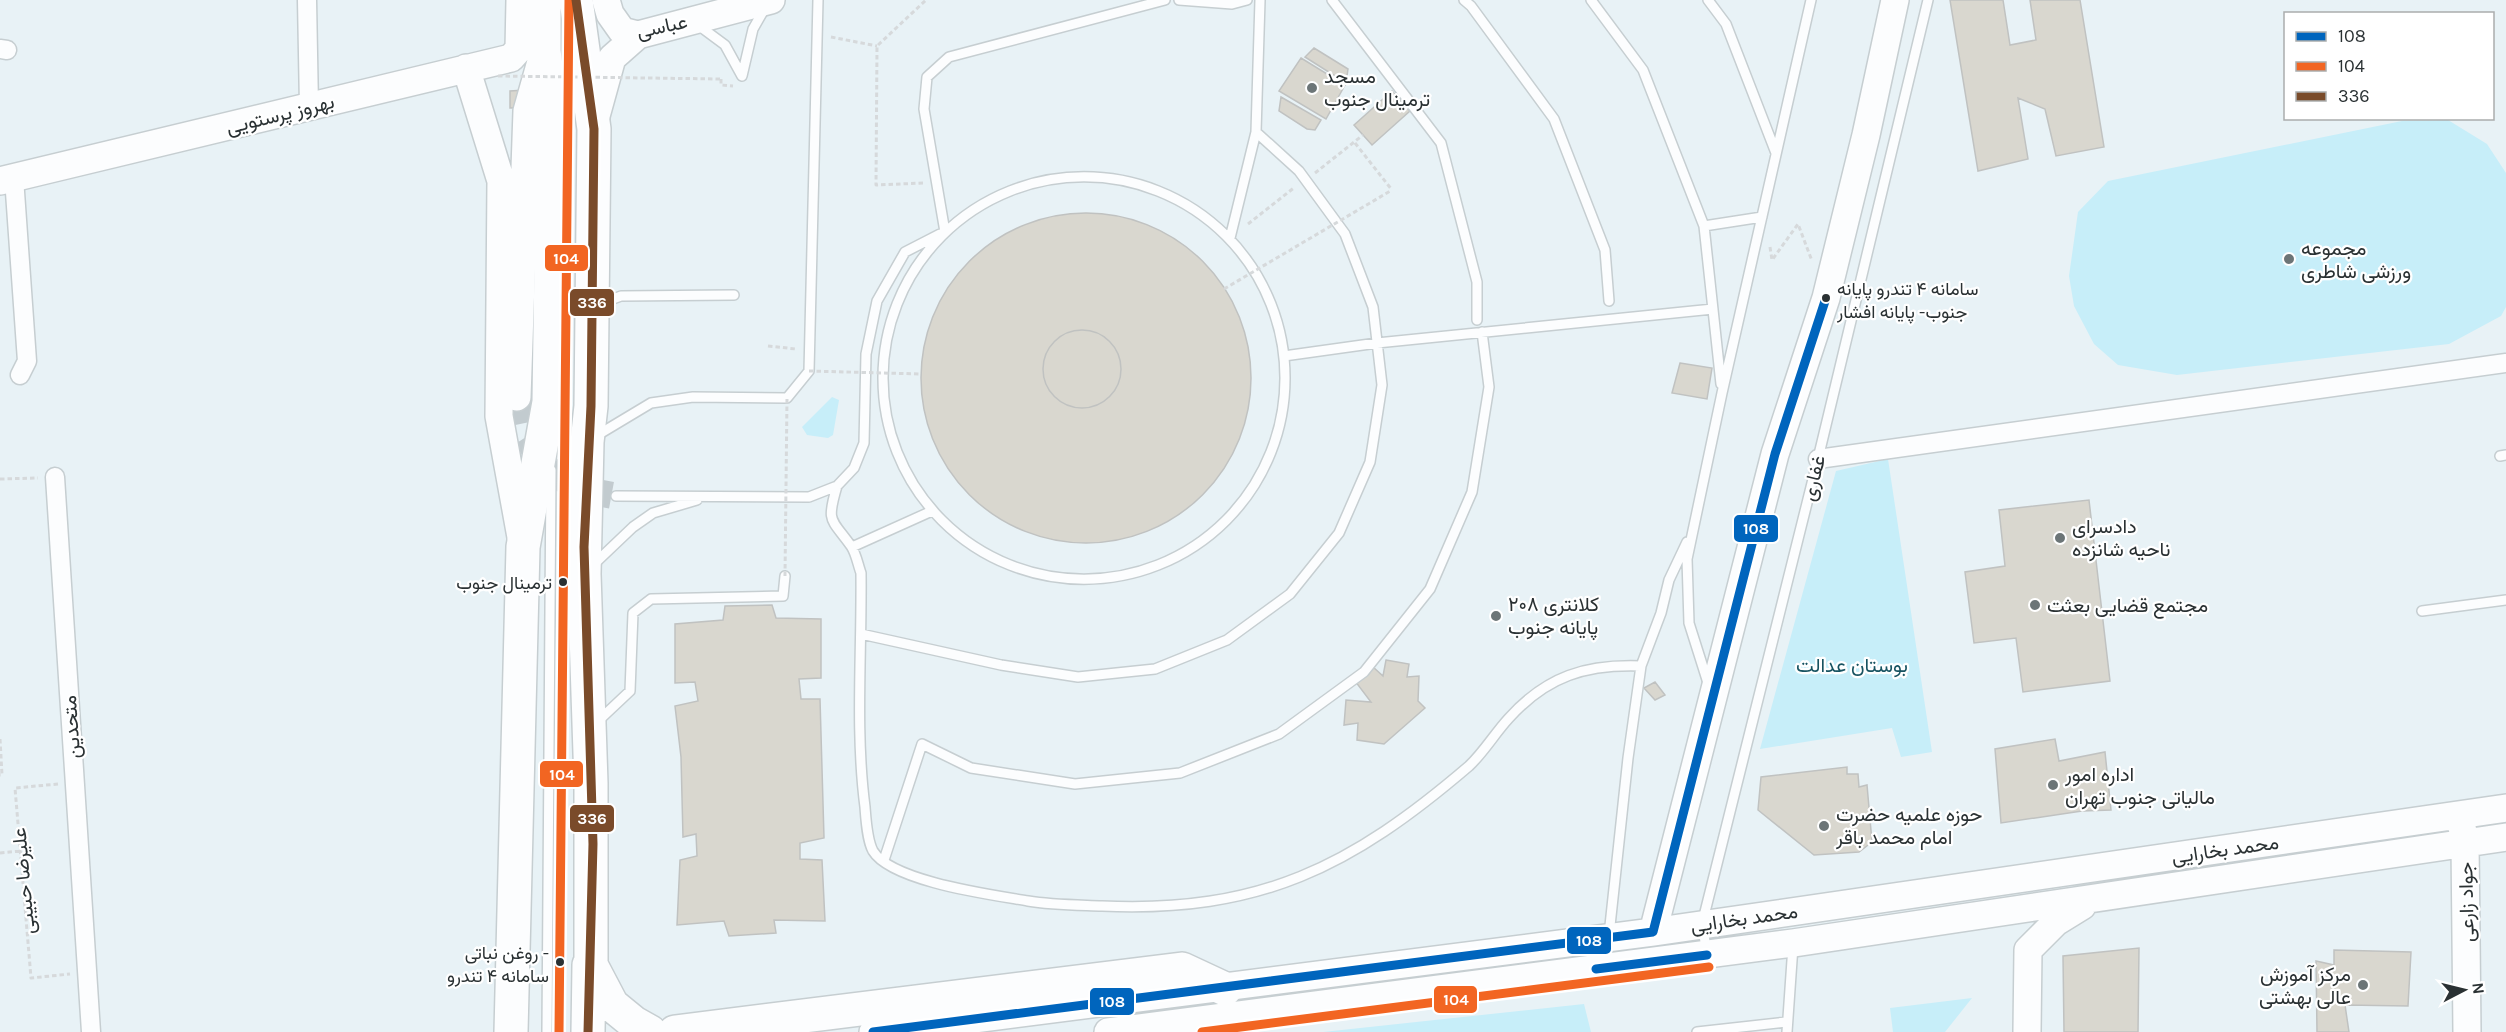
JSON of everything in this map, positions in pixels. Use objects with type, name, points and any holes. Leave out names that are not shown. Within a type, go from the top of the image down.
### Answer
[{"type":"highway","points":[[576,0],[594,129],[591,406],[587,442],[584,574],[591,783],[591,965],[612,1005],[634,1023],[650,1032]]},
{"type":"highway","points":[[511,1032],[523,547],[549,402],[553,122],[550,55],[528,3]]},
{"type":"highway","points":[[588,1032],[591,873]]},
{"type":"highway","points":[[675,1032],[1182,969],[1225,989]]},
{"type":"main road","name":"عباسی","points":[[606,0],[610,14],[622,31],[638,35],[770,0]]},
{"type":"main road","points":[[1697,956],[1653,932],[1775,454],[1826,298],[1866,135],[1895,0]]},
{"type":"main road","name":"بهروز پرستویی","points":[[7,179],[511,58],[519,49],[528,3]]},
{"type":"main road","points":[[594,129],[612,58],[638,35]]},
{"type":"main road","points":[[517,397],[527,111],[550,55]]},
{"type":"main road","points":[[466,68],[501,181],[499,416],[523,547]]},
{"type":"main road","name":"محمد بخارایی","points":[[873,1032],[1225,989],[1653,932],[2506,808]]},
{"type":"main road","name":"جواد زارعی","points":[[2460,815],[2465,843],[2468,1032]]},
{"type":"main road","name":"محمد بخارایی","points":[[1108,1032],[1793,944],[2506,837]]},
{"type":"main road","points":[[2027,1032],[2028,950],[2056,921],[2092,900]]},
{"type":"street","points":[[306,0],[309,107]]},
{"type":"street","points":[[7,179],[27,361],[20,375]]},
{"type":"street","points":[[1818,459],[2506,363]]},
{"type":"street","name":"متحدین","points":[[55,477],[91,1032]]},
{"type":"lane","points":[[691,20],[725,45],[741,76],[753,29],[770,0]]},
{"type":"lane","points":[[587,442],[651,403],[693,398],[787,398],[809,371],[818,0]]},
{"type":"lane","points":[[616,496],[809,497],[837,486],[854,468],[864,443],[866,354],[877,301],[905,252],[945,232],[987,200],[1036,181],[1088,176],[1140,184],[1189,205],[1230,238],[1256,273],[1275,313],[1284,356],[1284,408],[1270,457],[1244,501],[1209,538],[1165,564],[1116,578],[1065,580],[1015,568],[970,545],[932,511],[903,468],[887,420],[882,369],[891,318],[912,272],[945,232],[924,109],[927,77],[949,57],[1166,0]]},
{"type":"lane","points":[[1179,0],[1232,4],[1247,0]]},
{"type":"lane","points":[[1230,238],[1256,132],[1260,0]]},
{"type":"lane","points":[[1332,0],[1441,143],[1477,282],[1477,320]]},
{"type":"lane","points":[[1464,0],[1471,6],[1554,119],[1605,250],[1609,301]]},
{"type":"lane","points":[[1591,0],[1643,70],[1704,226],[1722,393]]},
{"type":"lane","points":[[1708,0],[1726,24],[1776,154]]},
{"type":"lane","points":[[1713,700],[1689,623],[1687,559],[1811,0]]},
{"type":"lane","name":"غفاری","points":[[1697,956],[1702,924],[1818,459],[1928,0]]},
{"type":"lane","points":[[550,55],[552,449]]},
{"type":"lane","points":[[861,634],[1001,665],[1078,677],[1155,669],[1227,640],[1290,594],[1339,533],[1370,462],[1382,385],[1373,307],[1345,234],[1299,171],[1256,132]]},
{"type":"lane","points":[[1704,226],[1762,217]]},
{"type":"lane","points":[[592,307],[621,296],[734,295]]},
{"type":"lane","points":[[1284,356],[1377,343],[1713,309]]},
{"type":"lane","points":[[884,860],[922,744],[971,768],[1075,784],[1180,773],[1279,734],[1364,672],[1430,589],[1472,492],[1488,387],[1482,332]]},
{"type":"lane","points":[[547,1032],[552,461]]},
{"type":"lane","points":[[837,486],[830,510],[837,530],[852,547],[861,573],[860,772],[873,851],[907,873],[953,888],[1038,903],[1176,906],[1239,897],[1276,886],[1334,862],[1382,833],[1472,763],[1536,691],[1567,676],[1604,665],[1641,666]]},
{"type":"lane","points":[[584,574],[633,527],[653,513],[707,496]]},
{"type":"lane","points":[[852,547],[932,511]]},
{"type":"lane","points":[[1609,938],[1628,758],[1641,666],[1661,613],[1669,580],[1694,526]]},
{"type":"lane","points":[[589,754],[594,724],[630,691],[633,613],[651,599],[783,596],[785,576]]},
{"type":"lane","points":[[2422,611],[2506,600]]},
{"type":"lane","points":[[1697,1032],[1787,1027],[1793,944]]},
{"type":"path","points":[[926,0],[877,46],[876,184],[936,183]]},
{"type":"path","points":[[817,35],[877,46]]},
{"type":"path","points":[[498,76],[721,79],[721,86],[741,86]]},
{"type":"path","points":[[1224,289],[1392,190],[1355,143]]},
{"type":"path","points":[[1762,217],[1772,260],[1798,224],[1826,298]]},
{"type":"path","points":[[768,346],[809,351]]},
{"type":"path","points":[[809,371],[921,374]]},
{"type":"path","points":[[785,576],[787,398]]},
{"type":"path","points":[[0,479],[55,477]]},
{"type":"path","points":[[0,739],[2,775],[0,775]]},
{"type":"path","name":"علیرضا حبیبی","points":[[75,782],[15,788],[31,978],[87,973]]},
{"type":"path","points":[[0,853],[21,851]]},
{"type":"green space","name":"مجموعه ورزشی شاطری","points":[[2448,120],[2487,144],[2506,173],[2506,307],[2501,316],[2449,344],[2177,375],[2118,365],[2094,344],[2074,306],[2069,276],[2078,212],[2108,181],[2402,121]]},
{"type":"green space","points":[[832,397],[839,400],[833,435],[828,438],[807,435],[802,427]]},
{"type":"green space","name":"بوستان عدالت","points":[[1888,459],[1932,752],[1901,757],[1892,728],[1760,749],[1836,471]]},
{"type":"green space","points":[[1972,998],[1945,1032],[1893,1032],[1890,1008]]},
{"type":"green space","points":[[1584,1004],[1591,1032],[1323,1032]]},
{"type":"building","points":[[1950,0],[2003,0],[2010,45],[2036,40],[2030,0],[2080,0],[2104,147],[2056,156],[2045,109],[2018,98],[2028,159],[1978,171]]},
{"type":"building","points":[[1314,48],[1348,69],[1346,83],[1305,57]]},
{"type":"building","name":"مسجد ترمینال جنوب","points":[[1301,58],[1345,85],[1326,119],[1279,91]]},
{"type":"building","points":[[541,89],[541,107],[510,108],[510,91]]},
{"type":"building","points":[[1392,91],[1410,111],[1372,145],[1354,125]]},
{"type":"building","points":[[1281,97],[1321,120],[1315,130],[1307,129],[1279,111]]},
{"type":"building","points":[[1086,213],[1134,220],[1149,226],[1177,241],[1202,262],[1223,287],[1238,315],[1244,330],[1251,378],[1244,426],[1238,441],[1223,469],[1202,494],[1177,515],[1149,530],[1134,536],[1086,543],[1038,536],[1023,530],[995,515],[970,494],[949,469],[934,441],[928,426],[921,378],[928,330],[934,315],[949,287],[970,262],[995,241],[1023,226],[1038,220]]},
{"type":"building","points":[[1082,330],[1097,333],[1109,342],[1118,354],[1121,369],[1118,384],[1109,396],[1097,405],[1082,408],[1067,405],[1055,396],[1046,384],[1043,369],[1046,354],[1055,342],[1067,333]]},
{"type":"building","points":[[1680,363],[1712,368],[1707,399],[1672,393]]},
{"type":"building","name":"مجتمع قضایی بعثت","points":[[2089,500],[2110,681],[2023,692],[2016,638],[1974,643],[1965,572],[2005,566],[1999,510]]},
{"type":"building","points":[[772,605],[776,618],[821,619],[821,678],[799,679],[801,699],[820,699],[824,838],[800,843],[800,859],[822,860],[825,921],[774,920],[776,933],[729,936],[724,921],[677,925],[680,860],[697,856],[696,834],[683,837],[681,757],[675,706],[698,701],[695,682],[675,683],[675,624],[723,620],[725,606]]},
{"type":"building","points":[[1386,660],[1409,664],[1407,677],[1419,676],[1418,701],[1425,708],[1384,744],[1357,740],[1358,723],[1344,725],[1346,700],[1371,702],[1355,681],[1373,667],[1383,676]]},
{"type":"building","points":[[1655,682],[1665,695],[1655,700],[1644,688]]},
{"type":"building","name":"اداره امور مالیاتی جنوب تهران","points":[[2055,739],[2059,761],[2105,752],[2111,810],[2082,811],[2001,823],[1995,749]]},
{"type":"building","name":"حوزه علمیه حضرت امام محمد باقر","points":[[1847,767],[1847,774],[1858,774],[1859,787],[1867,785],[1872,842],[1859,852],[1814,855],[1758,810],[1761,777]]},
{"type":"building","points":[[2139,948],[2138,1032],[2064,1032],[2063,956]]},
{"type":"building","name":"مرکز آموزش عالی بهشتی","points":[[2334,950],[2411,952],[2408,1006],[2345,1005],[2349,1032],[2317,1032],[2316,961],[2334,965]]},
{"type":"tunnel","points":[[517,397],[525,435],[546,467],[578,489],[616,496]]},
{"type":"transit line","name":"104","points":[[559,1032],[569,0]]},
{"type":"transit line","name":"336","points":[[576,0],[594,129],[591,406],[584,547],[593,844],[588,1032]]},
{"type":"transit line","name":"108","points":[[873,1032],[1653,932],[1775,454],[1826,298]]},
{"type":"transit line","name":"108","points":[[1596,969],[1707,955]]},
{"type":"transit line","name":"104","points":[[1202,1032],[1709,967]]},
{"type":"place","name":"مسجد ترمینال جنوب","points":[[1312,88]]},
{"type":"place","name":"مجموعه ورزشی شاطری","points":[[2289,259]]},
{"type":"place","name":"سامانه ۴ تندرو پایانه جنوب- پایانه افشار","points":[[1826,298]]},
{"type":"place","name":"دادسرای ناحیه شانزده","points":[[2060,538]]},
{"type":"place","name":"ترمینال جنوب","points":[[563,582]]},
{"type":"place","name":"مجتمع قضایی بعثت","points":[[2035,605]]},
{"type":"place","name":"کلانتری ۲۰۸ پایانه جنوب","points":[[1496,616]]},
{"type":"place","name":"اداره امور مالیاتی جنوب تهران","points":[[2053,785]]},
{"type":"place","name":"حوزه علمیه حضرت امام محمد باقر","points":[[1824,826]]},
{"type":"place","name":"روغن نباتی - سامانه ۴ تندرو","points":[[560,962]]},
{"type":"place","name":"مرکز آموزش عالی بهشتی","points":[[2363,985]]}]
